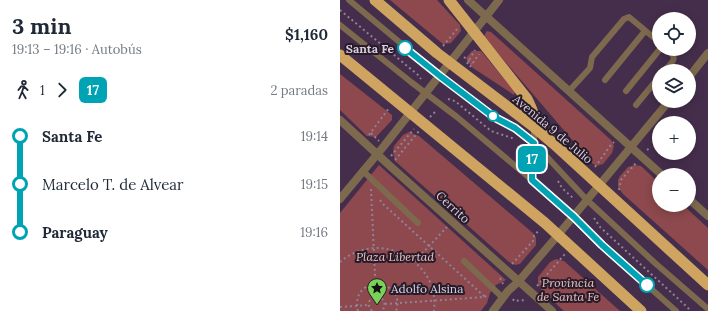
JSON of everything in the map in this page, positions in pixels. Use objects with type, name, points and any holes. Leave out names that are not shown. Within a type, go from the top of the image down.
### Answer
[{"type":"highway","name":"Avenida 9 de Julio","points":[[375,0],[450,63],[534,127],[708,285]]},
{"type":"highway","points":[[449,0],[527,99],[534,114],[534,127]]},
{"type":"highway","points":[[340,55],[545,223],[641,311]]},
{"type":"street","points":[[468,0],[654,168]]},
{"type":"street","points":[[340,199],[364,172],[499,0]]},
{"type":"street","points":[[696,68],[708,53]]},
{"type":"street","points":[[493,311],[506,294],[585,204],[663,108]]},
{"type":"street","name":"Cerrito","points":[[340,120],[377,155],[552,311]]},
{"type":"street","points":[[696,205],[708,216]]},
{"type":"lane","points":[[349,0],[440,76],[494,117],[515,128],[534,143],[576,188],[585,204],[601,213],[708,309]]},
{"type":"lane","points":[[569,91],[590,68],[592,57],[624,19],[629,17],[652,36]]},
{"type":"lane","points":[[340,25],[411,82],[428,90],[457,117],[574,217],[602,245],[676,311]]},
{"type":"lane","points":[[605,80],[646,31]]},
{"type":"lane","points":[[626,90],[654,56]]},
{"type":"lane","points":[[636,105],[652,86]]},
{"type":"lane","points":[[532,180],[534,127]]},
{"type":"lane","points":[[364,172],[418,222]]},
{"type":"lane","points":[[464,261],[492,287],[506,294]]},
{"type":"path","points":[[340,10],[418,75],[428,90]]},
{"type":"path","points":[[446,98],[455,101],[491,131],[516,140]]},
{"type":"path","points":[[587,175],[598,164],[610,146],[619,137]]},
{"type":"path","points":[[613,198],[620,190],[621,180],[651,147]]},
{"type":"path","points":[[558,181],[562,188],[570,195],[585,204],[600,227],[681,300],[691,311]]},
{"type":"path","points":[[375,192],[371,186],[376,297]]},
{"type":"path","points":[[570,195],[576,188]]},
{"type":"path","points":[[379,198],[383,204],[485,297]]},
{"type":"path","points":[[587,230],[601,213]]},
{"type":"path","points":[[415,262],[452,222]]},
{"type":"path","points":[[485,297],[533,241],[534,236],[545,223]]},
{"type":"path","points":[[500,278],[506,294],[514,301],[526,300],[571,247]]},
{"type":"path","points":[[340,262],[344,258],[357,252],[373,248],[394,250],[405,255],[415,262],[424,272],[431,285],[435,300],[434,311]]},
{"type":"path","points":[[358,311],[356,306],[357,299],[360,294],[364,289],[375,284],[386,286],[394,292],[398,303],[396,311]]},
{"type":"path","points":[[372,311],[369,305],[371,299],[376,297],[383,299],[385,304],[382,311]]},
{"type":"path","points":[[385,304],[485,297]]},
{"type":"path","points":[[340,307],[369,305]]},
{"type":"green space","points":[[390,0],[437,0],[460,25],[461,31],[451,43],[443,44]]},
{"type":"green space","points":[[487,31],[491,32],[611,140],[614,146],[612,153],[603,164],[596,166],[592,163],[484,37]]},
{"type":"green space","points":[[472,51],[481,51],[515,92],[514,95],[473,68],[466,58]]},
{"type":"green space","points":[[340,74],[392,115],[392,120],[376,137],[367,136],[340,110]]},
{"type":"green space","points":[[409,132],[419,136],[534,234],[536,238],[536,245],[520,264],[515,265],[509,262],[395,161],[393,152],[394,146],[403,135]]},
{"type":"green space","name":"Plaza Libertad","points":[[379,165],[506,280],[496,285],[481,311],[340,311],[340,213]]},
{"type":"green space","points":[[635,165],[641,166],[652,176],[652,212],[691,212],[708,228],[708,270],[623,194],[618,187],[618,180],[628,167]]},
{"type":"green space","name":"Provincia de Santa Fe","points":[[556,259],[564,261],[620,311],[564,311],[542,291],[538,284],[538,277],[550,262]]},
{"type":"bus line","name":"17","points":[[405,48],[494,117],[515,128],[534,143],[532,153],[532,180],[647,285]]},
{"type":"place","name":"Santa Fe","points":[[405,48]]},
{"type":"place","name":"Adolfo Alsina","points":[[377,305]]}]
